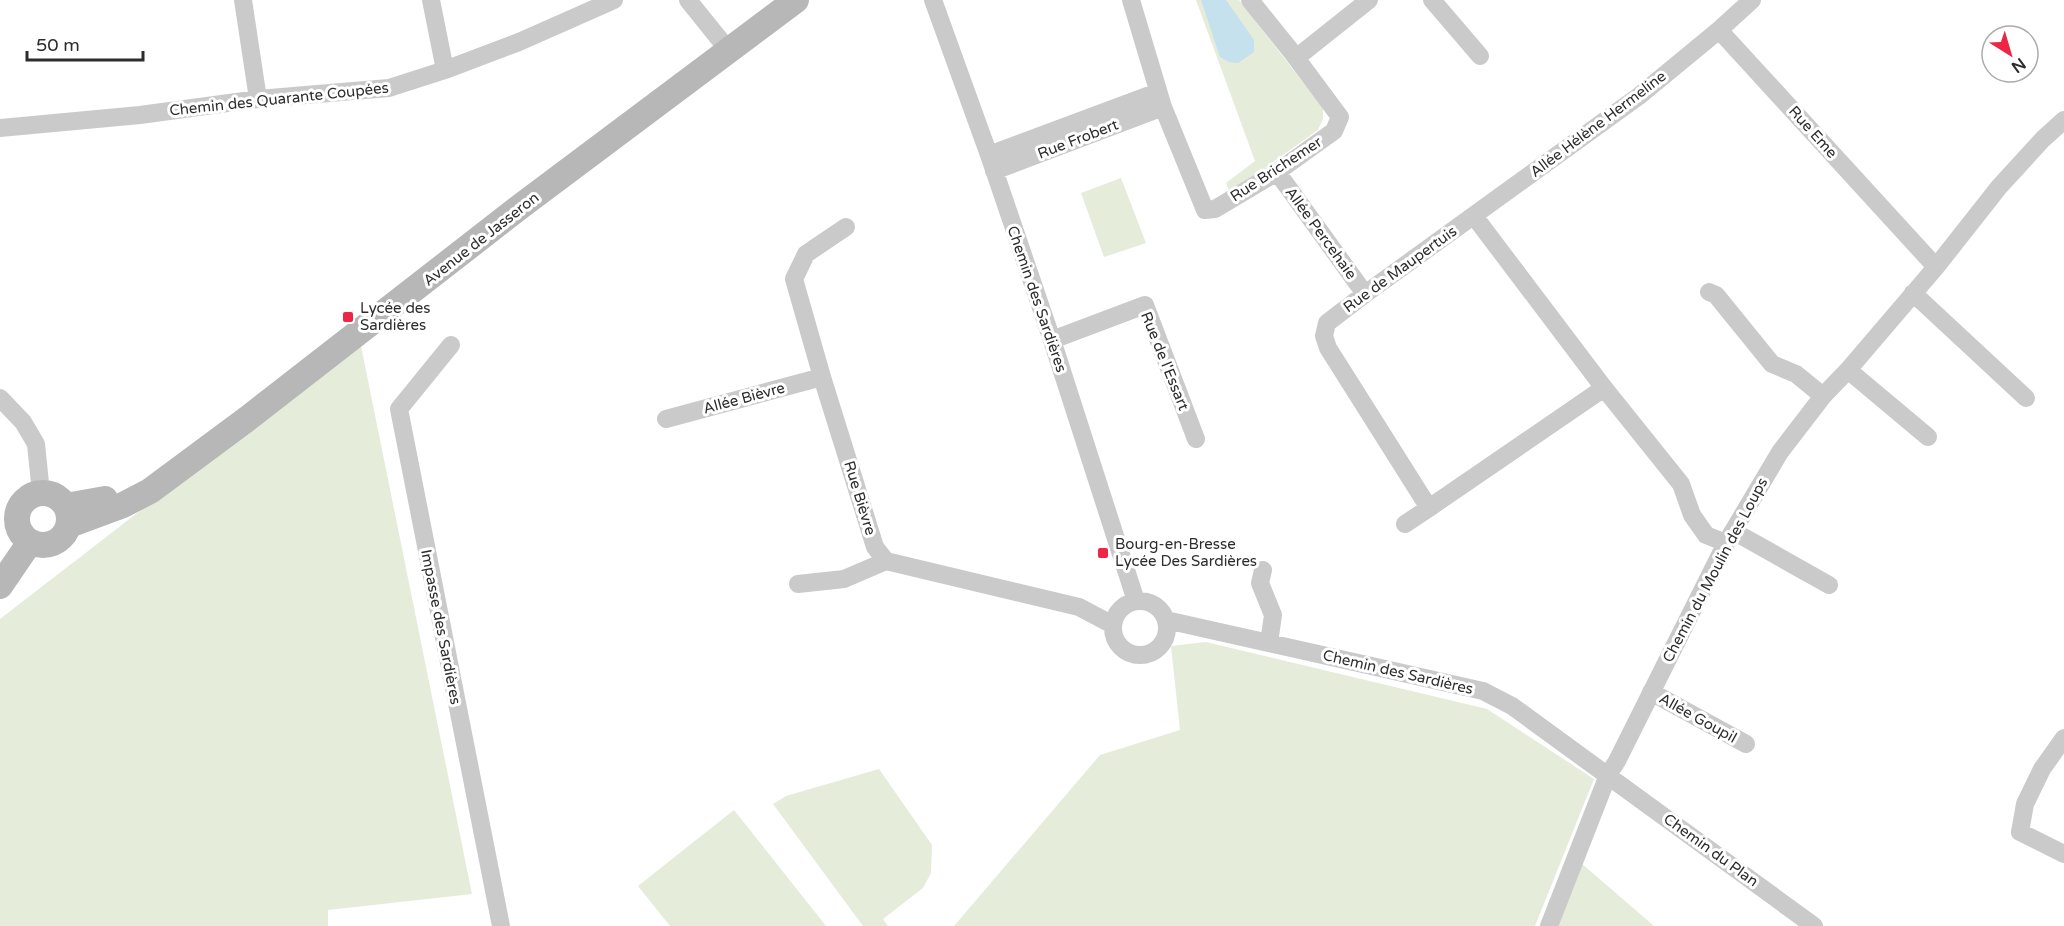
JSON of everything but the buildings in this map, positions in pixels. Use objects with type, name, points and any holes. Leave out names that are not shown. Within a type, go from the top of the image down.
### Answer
[{"type":"main road","name":"Avenue de Jasseron","points":[[725,46],[775,0]]},
{"type":"main road","name":"Avenue de Jasseron","points":[[67,515],[146,484],[404,282],[588,144],[725,46],[796,0]]},
{"type":"main road","points":[[41,493],[58,498],[67,515],[59,540],[51,544],[38,545],[30,542],[19,528],[17,519],[19,510],[25,501],[41,493]]},
{"type":"main road","points":[[0,586],[30,542]]},
{"type":"street","points":[[243,0],[258,99]]},
{"type":"street","points":[[430,0],[446,70]]},
{"type":"street","name":"Chemin des Quarante Coupées","points":[[0,128],[140,115],[258,99],[389,88],[446,70],[552,29],[614,0]]},
{"type":"street","points":[[688,0],[725,46]]},
{"type":"street","name":"Chemin des Sardières","points":[[933,0],[992,163],[1052,340],[1136,601]]},
{"type":"street","name":"Rue Brichemer","points":[[1131,0],[1160,99],[1205,210],[1215,209],[1277,172],[1334,130],[1340,117],[1250,0]]},
{"type":"street","points":[[1296,58],[1369,0]]},
{"type":"street","points":[[1432,0],[1480,56]]},
{"type":"street","points":[[1719,30],[1752,0]]},
{"type":"street","name":"Allée Hélène Hermeline","points":[[1474,216],[1639,96],[1719,30]]},
{"type":"street","name":"Rue Eme","points":[[1719,30],[1936,267]]},
{"type":"street","name":"Rue Frobert","points":[[992,163],[1160,99]]},
{"type":"street","name":"Chemin du Moulin des Loups","points":[[1549,926],[1608,775],[1730,537],[1780,452],[1823,396],[1936,267],[1999,187],[2043,139],[2064,120]]},
{"type":"street","name":"Allée Percehaie","points":[[1277,172],[1365,294]]},
{"type":"street","points":[[1474,216],[1604,388],[1681,484],[1692,515],[1706,535],[1730,537],[1829,585]]},
{"type":"street","name":"Rue de Maupertuis","points":[[1429,508],[1328,348],[1323,336],[1326,323],[1474,216]]},
{"type":"street","name":"Rue Bièvre","points":[[846,227],[806,254],[794,279],[875,547],[886,561]]},
{"type":"street","points":[[1709,292],[1716,295],[1772,364],[1796,374],[1823,396]]},
{"type":"street","points":[[1913,293],[2026,398]]},
{"type":"street","name":"Rue de l'Essart","points":[[1052,340],[1145,305],[1196,439]]},
{"type":"street","name":"Impasse des Sardières","points":[[451,345],[399,409],[501,926]]},
{"type":"street","points":[[1848,370],[1928,437]]},
{"type":"street","name":"Allée Bièvre","points":[[666,419],[822,377]]},
{"type":"street","points":[[1405,524],[1604,388]]},
{"type":"street","points":[[0,398],[23,422],[36,444],[41,493]]},
{"type":"street","points":[[798,584],[844,579],[886,561],[1079,607],[1113,625]]},
{"type":"street","points":[[1263,570],[1260,583],[1273,615],[1269,643]]},
{"type":"street","points":[[1164,641],[1167,632],[1166,620],[1155,605],[1136,601],[1121,608],[1113,625],[1114,638],[1128,652],[1137,655],[1150,653],[1164,641],[1210,630]]},
{"type":"street","name":"Chemin des Sardières","points":[[1166,620],[1483,691],[1512,705],[1608,775]]},
{"type":"street","name":"Allée Goupil","points":[[1651,692],[1746,744]]},
{"type":"street","points":[[2064,738],[2042,769],[2029,795],[2020,832],[2064,854]]},
{"type":"street","name":"Chemin du Plan","points":[[1608,775],[1814,926]]},
{"type":"green space","points":[[1196,0],[1239,0],[1323,108],[1323,119],[1318,130],[1230,193],[1226,183],[1255,161]]},
{"type":"green space","points":[[1121,178],[1146,243],[1104,257],[1081,193]]},
{"type":"green space","points":[[360,341],[472,894],[328,910],[328,926],[0,926],[0,619]]},
{"type":"green space","points":[[1206,642],[1487,709],[1594,779],[1535,926],[954,926],[1100,755],[1180,730],[1171,646]]},
{"type":"green space","points":[[879,769],[932,845],[931,873],[923,888],[883,919],[888,926],[863,926],[773,804],[786,796]]},
{"type":"green space","points":[[734,810],[826,926],[670,926],[638,886]]},
{"type":"green space","points":[[1581,863],[1654,926],[1556,926]]},
{"type":"water","points":[[1201,0],[1226,0],[1254,40],[1254,52],[1238,63],[1229,62],[1220,57]]},
{"type":"place","name":"Lycée des Sardières","points":[[348,317]]},
{"type":"place","name":"Bourg-en-Bresse Lycée Des Sardières","points":[[1103,553]]}]
